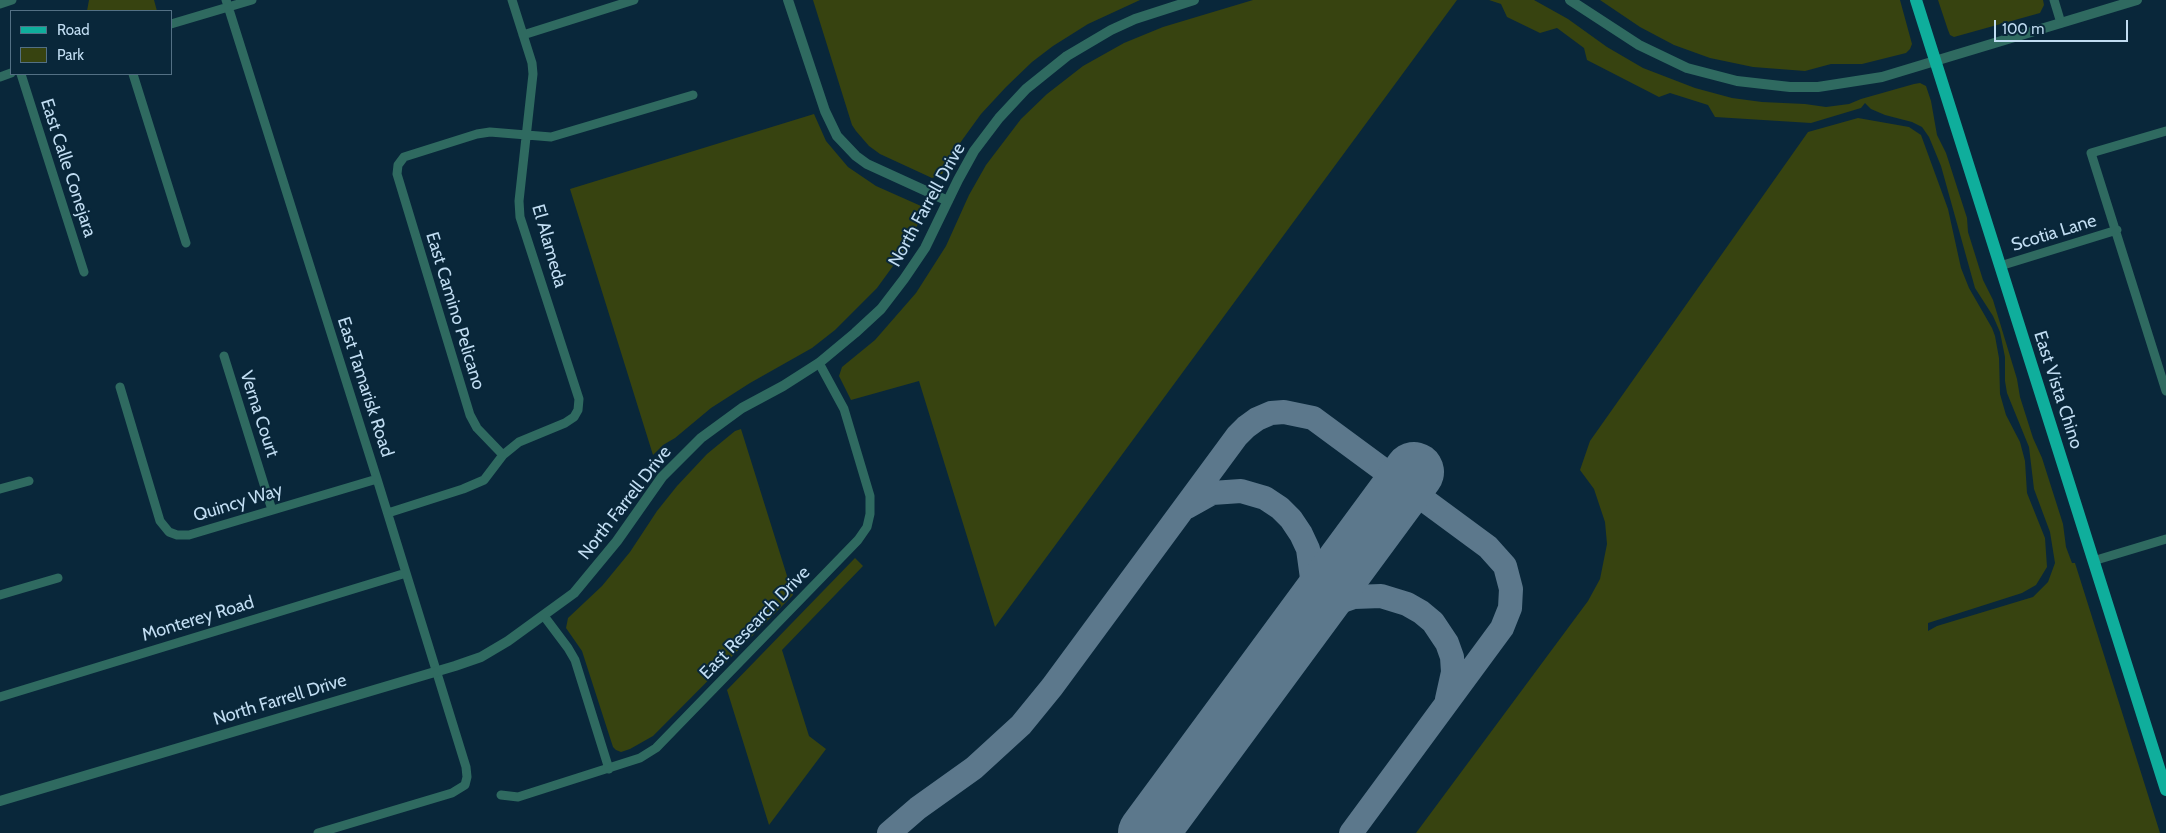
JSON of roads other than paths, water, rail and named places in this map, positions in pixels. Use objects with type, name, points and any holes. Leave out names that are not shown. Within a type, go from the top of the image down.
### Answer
[{"type":"main road","name":"East Vista Chino","points":[[1916,0],[2166,790]]},
{"type":"street","points":[[0,4],[12,0]]},
{"type":"street","points":[[172,24],[227,4],[252,0]]},
{"type":"street","name":"El Alameda","points":[[504,456],[519,442],[566,423],[574,417],[578,410],[579,399],[520,217],[519,201],[533,74],[512,0]]},
{"type":"street","points":[[523,35],[634,0]]},
{"type":"street","points":[[788,0],[825,111],[838,136],[856,156],[867,164],[948,201]]},
{"type":"street","name":"North Farrell Drive","points":[[0,801],[436,670],[455,666],[481,657],[508,641],[574,593],[594,569],[651,490],[678,458],[701,438],[742,408],[783,386],[818,362],[868,322],[893,294],[925,248],[966,164],[987,133],[1012,104],[1045,72],[1083,45],[1111,30],[1135,19],[1194,0]]},
{"type":"street","points":[[1570,0],[1610,28],[1664,58],[1687,68],[1737,81],[1774,86],[1818,87],[1866,80],[2137,0]]},
{"type":"street","points":[[2054,0],[2061,23]]},
{"type":"street","name":"East Tamarisk Road","points":[[227,4],[466,767],[467,777],[465,785],[452,793],[318,833]]},
{"type":"street","name":"East Calle Conejara","points":[[21,75],[84,272]]},
{"type":"street","points":[[133,75],[186,243]]},
{"type":"street","points":[[525,136],[550,137],[693,95]]},
{"type":"street","points":[[2166,131],[2091,153],[2166,391]]},
{"type":"street","name":"East Camino Pelicano","points":[[504,456],[477,428],[470,415],[397,174],[398,166],[404,157],[477,134],[490,132],[525,136]]},
{"type":"street","name":"Scotia Lane","points":[[2000,266],[2116,230]]},
{"type":"street","name":"Verna Court","points":[[224,356],[272,510]]},
{"type":"street","name":"East Research Drive","points":[[501,795],[518,797],[640,758],[656,748],[858,540],[867,527],[870,514],[870,496],[844,409],[818,362]]},
{"type":"street","name":"Quincy Way","points":[[120,387],[160,521],[168,532],[177,535],[188,535],[377,479]]},
{"type":"street","points":[[388,513],[463,489],[484,480],[504,456]]},
{"type":"street","points":[[0,489],[29,481]]},
{"type":"street","points":[[2093,561],[2166,539]]},
{"type":"street","name":"Monterey Road","points":[[0,697],[406,573]]},
{"type":"street","points":[[0,596],[58,578]]},
{"type":"street","points":[[544,616],[575,660],[609,769]]}]
